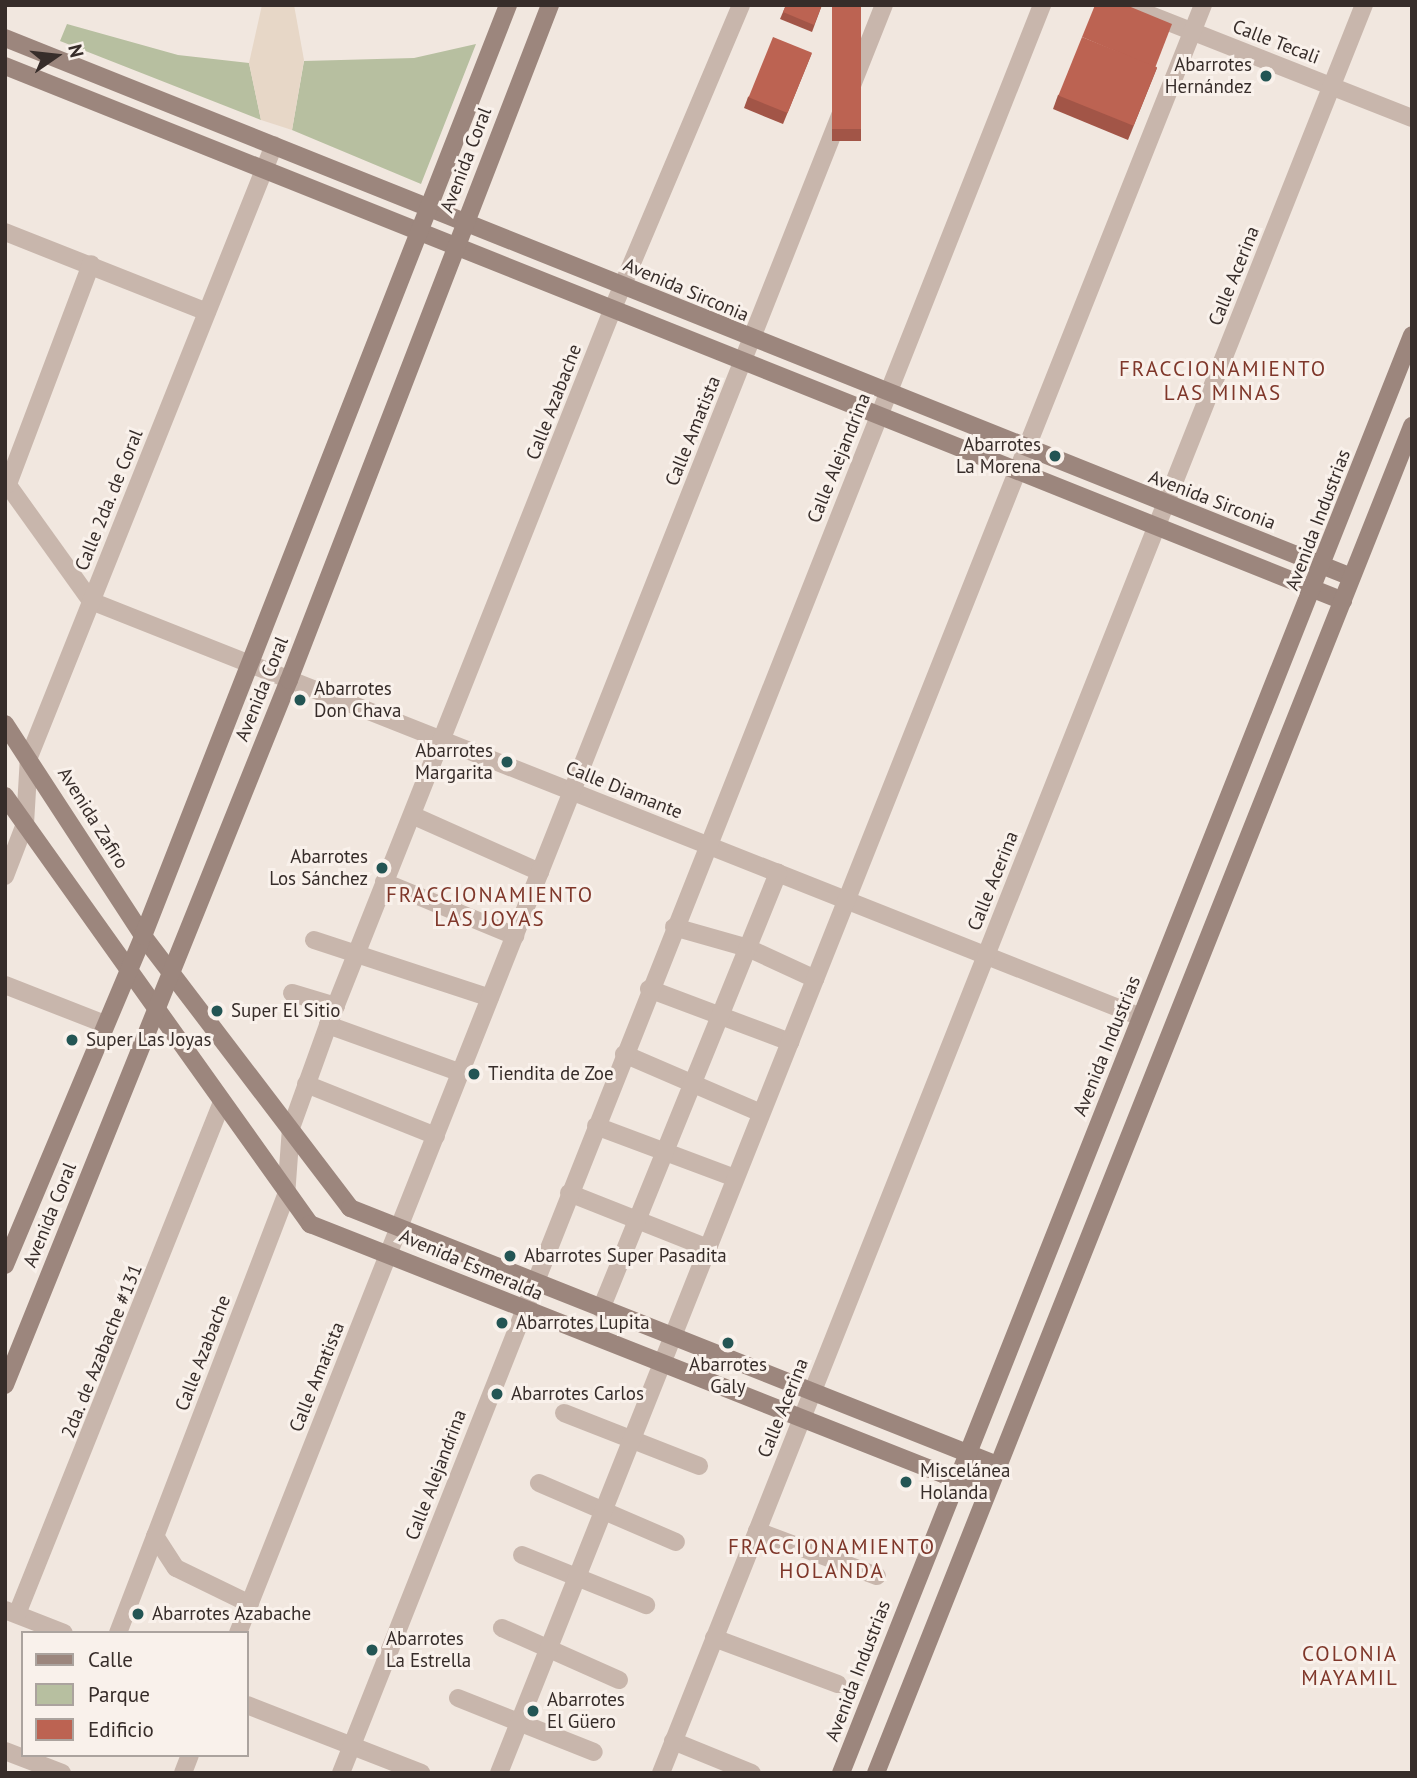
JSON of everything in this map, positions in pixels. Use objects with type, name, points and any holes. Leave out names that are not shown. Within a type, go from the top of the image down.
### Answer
[{"type":"street","name":"Avenida Coral","points":[[5,1265],[102,1023],[143,936],[250,666],[426,204],[508,5]]},
{"type":"street","name":"Avenida Coral","points":[[5,1385],[156,1004],[289,680],[550,5]]},
{"type":"street","name":"Calle Azabache","points":[[119,1631],[286,1196],[291,1128],[328,1025],[384,881],[444,743],[613,308],[741,5]]},
{"type":"street","name":"Calle Amatista","points":[[240,1631],[884,5]]},
{"type":"street","name":"Calle Alejandrina","points":[[341,1773],[706,845],[889,394],[1042,5]]},
{"type":"street","name":"Calle Tecali","points":[[1125,5],[1412,118]]},
{"type":"street","points":[[499,1773],[1202,5]]},
{"type":"street","name":"Calle Acerina","points":[[661,1773],[1364,5]]},
{"type":"street","name":"Avenida Sirconia","points":[[5,38],[426,204],[751,341],[1351,577]]},
{"type":"street","points":[[5,65],[1314,587],[1343,601]]},
{"type":"street","name":"Calle 2da. de Coral","points":[[5,876],[25,824],[29,757],[274,145]]},
{"type":"street","points":[[5,232],[207,312]]},
{"type":"street","points":[[91,264],[6,483],[91,601]]},
{"type":"street","name":"Avenida Industrias","points":[[841,1773],[966,1451],[1323,565],[1412,335]]},
{"type":"street","points":[[876,1773],[1412,426]]},
{"type":"street","name":"Calle Diamante","points":[[91,601],[444,743],[1142,1017]]},
{"type":"street","name":"Avenida Zafiro","points":[[5,724],[29,757],[143,936]]},
{"type":"street","points":[[5,796],[126,969]]},
{"type":"street","points":[[414,816],[540,872]]},
{"type":"street","points":[[601,1309],[778,873]]},
{"type":"street","points":[[384,881],[514,936]]},
{"type":"street","points":[[674,927],[747,948],[815,979]]},
{"type":"street","name":"Avenida Esmeralda","points":[[143,936],[171,968],[291,1128],[335,1195],[350,1208],[401,1223],[671,1339],[813,1391],[997,1465]]},
{"type":"street","points":[[314,940],[490,998]]},
{"type":"street","name":"Avenida Esmeralda","points":[[126,969],[156,1004],[286,1196],[328,1234],[389,1253],[661,1366],[986,1492]]},
{"type":"street","points":[[5,985],[102,1023]]},
{"type":"street","points":[[649,989],[719,1018],[790,1042]]},
{"type":"street","points":[[292,993],[336,1006]]},
{"type":"street","points":[[328,1025],[395,1045],[461,1073]]},
{"type":"street","points":[[624,1054],[761,1113]]},
{"type":"street","points":[[306,1084],[436,1136]]},
{"type":"street","name":"2da. de Azabache #131","points":[[11,1612],[222,1102]]},
{"type":"street","points":[[596,1126],[735,1178]]},
{"type":"street","points":[[569,1193],[636,1223],[708,1248]]},
{"type":"street","points":[[564,1413],[699,1466]]},
{"type":"street","points":[[539,1483],[676,1542]]},
{"type":"street","points":[[757,1531],[877,1576]]},
{"type":"street","points":[[155,1536],[176,1568],[250,1604]]},
{"type":"street","points":[[522,1555],[646,1605]]},
{"type":"street","points":[[11,1612],[59,1631]]},
{"type":"street","points":[[502,1628],[619,1680]]},
{"type":"street","points":[[714,1638],[838,1684]]},
{"type":"street","points":[[458,1698],[521,1720],[594,1752]]},
{"type":"street","points":[[248,1705],[421,1773]]},
{"type":"street","points":[[673,1741],[752,1773]]},
{"type":"street","points":[[5,1751],[62,1773]]},
{"type":"green space","points":[[67,24],[178,55],[249,63],[261,120],[60,41]]},
{"type":"green space","points":[[476,44],[421,184],[292,130],[304,61],[414,58]]},
{"type":"shaded area","points":[[262,5],[294,5],[304,60],[292,130],[261,120],[249,63]]},
{"type":"building","points":[[786,5],[822,5],[814,25],[783,12]]},
{"type":"building","points":[[832,5],[861,5],[861,129],[832,129]]},
{"type":"building","points":[[1095,5],[1126,5],[1172,24],[1155,68],[1082,37]]},
{"type":"building","points":[[773,37],[812,53],[788,113],[749,97]]},
{"type":"building","points":[[1082,37],[1157,67],[1134,126],[1058,95]]},
{"type":"place","name":"Abarrotes Hernández","points":[[1266,76]]},
{"type":"place","name":"Abarrotes La Morena","points":[[1055,456]]},
{"type":"place","name":"Abarrotes Don Chava","points":[[300,700]]},
{"type":"place","name":"Abarrotes Margarita","points":[[507,762]]},
{"type":"place","name":"Abarrotes Los Sánchez","points":[[382,868]]},
{"type":"place","name":"Super El Sitio","points":[[217,1011]]},
{"type":"place","name":"Super Las Joyas","points":[[72,1040]]},
{"type":"place","name":"Tiendita de Zoe","points":[[474,1074]]},
{"type":"place","name":"Abarrotes Super Pasadita","points":[[510,1256]]},
{"type":"place","name":"Abarrotes Lupita","points":[[502,1323]]},
{"type":"place","name":"Abarrotes Galy","points":[[728,1343]]},
{"type":"place","name":"Abarrotes Carlos","points":[[497,1394]]},
{"type":"place","name":"Miscelánea Holanda","points":[[906,1482]]},
{"type":"place","name":"Abarrotes Azabache","points":[[138,1614]]},
{"type":"place","name":"Abarrotes La Estrella","points":[[372,1650]]},
{"type":"place","name":"Abarrotes El Güero","points":[[533,1711]]},
{"type":"district","name":"FRACCIONAMIENTO LAS MINAS","points":[[1223,381]]},
{"type":"district","name":"FRACCIONAMIENTO LAS JOYAS","points":[[490,907]]},
{"type":"district","name":"FRACCIONAMIENTO HOLANDA","points":[[832,1559]]},
{"type":"district","name":"COLONIA MAYAMIL","points":[[1350,1666]]}]
